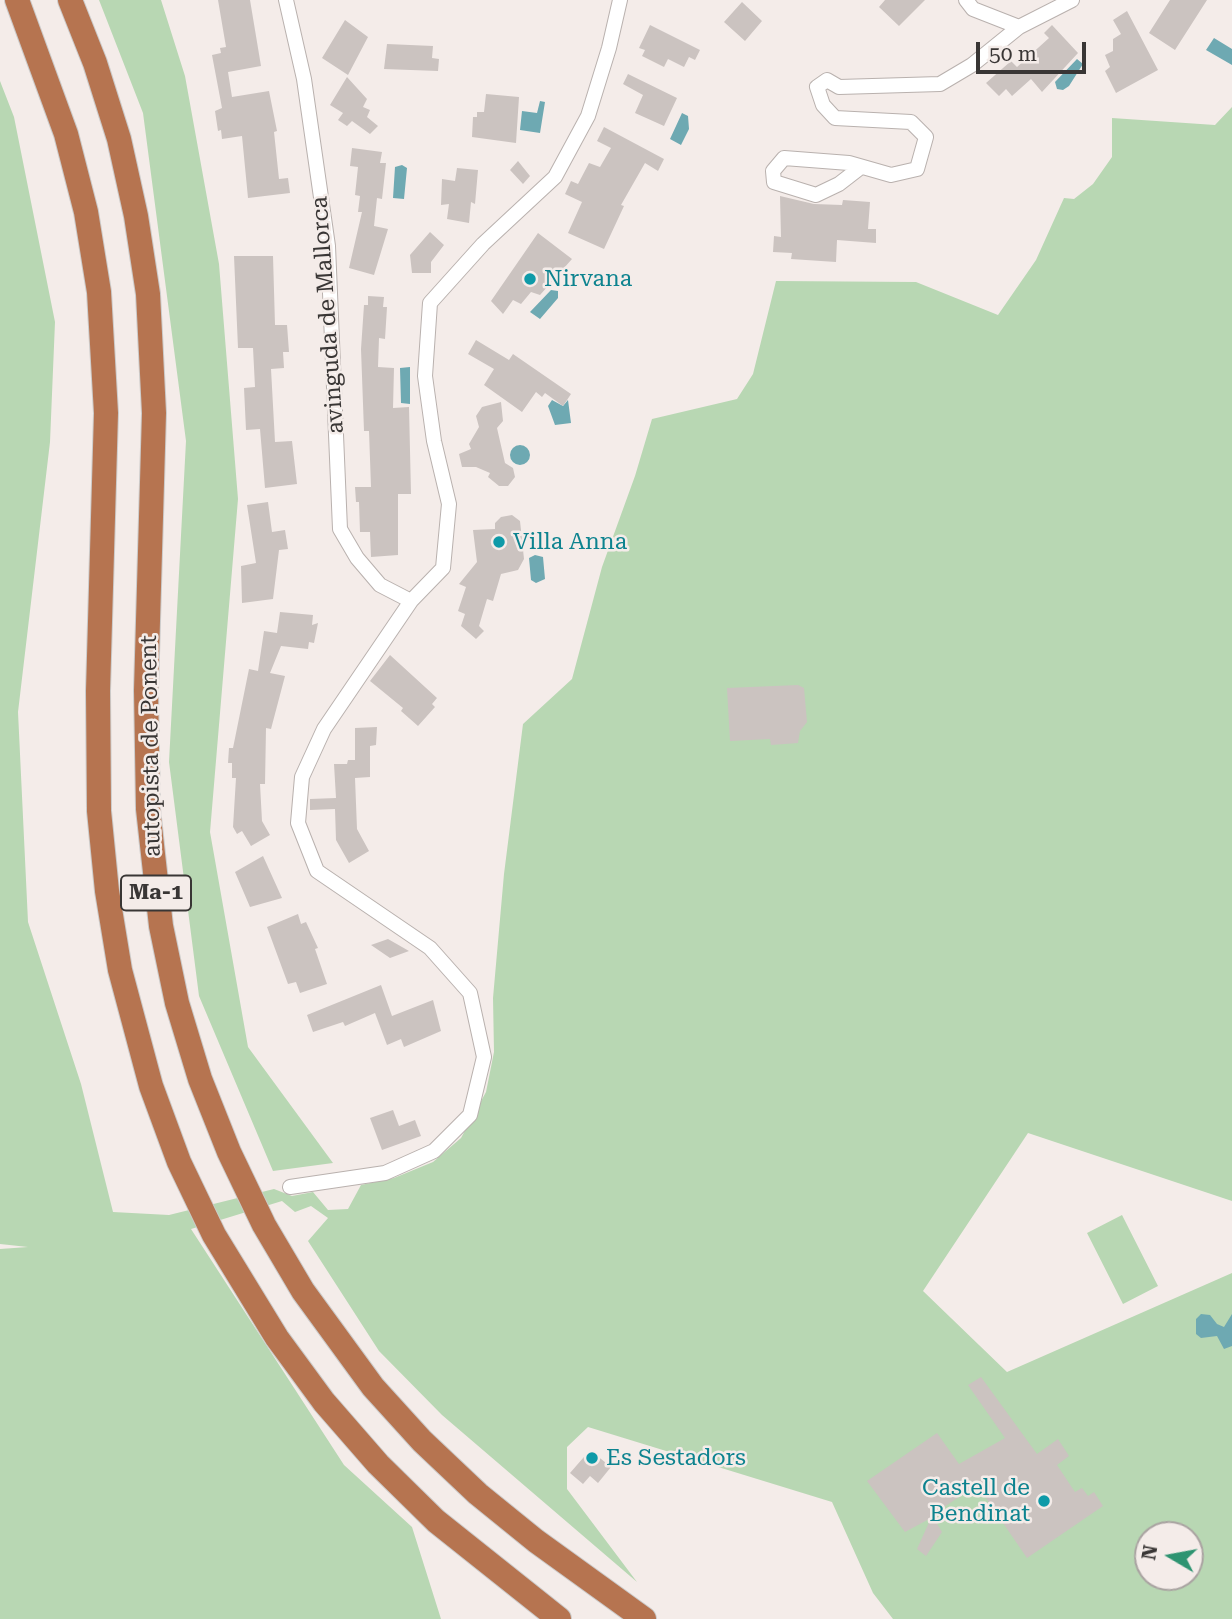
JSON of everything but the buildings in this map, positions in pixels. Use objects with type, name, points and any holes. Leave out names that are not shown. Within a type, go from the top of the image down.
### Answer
[{"type":"highway","name":"Ma-1","points":[[17,0],[66,134],[86,212],[99,292],[106,413],[97,718],[99,811],[107,891],[120,970],[151,1086],[179,1162],[214,1236],[277,1338],[324,1402],[378,1464],[436,1521],[559,1619]]},
{"type":"highway","name":"autopista de Ponent","points":[[70,0],[95,63],[119,139],[136,216],[148,294],[155,413],[146,690],[148,809],[161,926],[177,1003],[200,1079],[229,1152],[264,1225],[303,1292],[373,1387],[422,1441],[478,1494],[536,1541],[644,1619]]},
{"type":"street","name":"avinguda de Mallorca","points":[[286,0],[304,79],[328,246],[340,529],[357,558],[380,585],[411,601]]},
{"type":"street","points":[[290,1187],[385,1173],[434,1151],[470,1115],[484,1057],[470,993],[430,948],[317,872],[298,822],[302,777],[324,729],[411,601],[443,568],[449,504],[434,441],[425,376],[430,303],[483,244],[555,177],[588,116],[609,48],[620,0]]},
{"type":"street","points":[[966,0],[973,9],[1019,27]]},
{"type":"street","points":[[861,167],[839,184],[816,195],[774,183],[773,171],[784,158],[812,158],[861,167],[891,175],[917,169],[926,137],[911,122],[835,118],[823,104],[817,87],[827,80],[839,87],[940,84],[972,65],[1019,27],[1072,0]]},
{"type":"green space","points":[[99,0],[161,0],[185,76],[219,264],[238,499],[210,832],[248,1047],[333,1163],[273,1171],[199,996],[169,762],[186,441],[143,113]]},
{"type":"green space","points":[[0,81],[14,117],[55,322],[50,442],[18,712],[28,922],[81,1084],[113,1212],[169,1215],[274,1189],[292,1196],[313,1192],[328,1210],[348,1209],[361,1185],[394,1178],[433,1162],[461,1138],[486,1092],[494,1052],[493,998],[504,874],[523,724],[572,679],[602,567],[635,476],[652,419],[737,399],[753,374],[776,281],[916,282],[998,315],[1036,260],[1064,198],[1074,199],[1093,184],[1112,157],[1112,118],[1215,125],[1232,107],[1232,1201],[1028,1133],[923,1291],[1007,1372],[1232,1273],[1232,1619],[893,1619],[873,1593],[832,1502],[588,1427],[567,1447],[567,1489],[637,1582],[442,1415],[379,1351],[308,1241],[328,1218],[311,1206],[295,1212],[282,1201],[191,1229],[344,1465],[412,1527],[441,1619],[0,1619],[0,1249],[28,1247],[0,1244]]},
{"type":"green space","points":[[1122,1215],[1158,1286],[1123,1304],[1087,1233]]},
{"type":"water","points":[[1214,38],[1232,49],[1232,65],[1206,50]]},
{"type":"water","points":[[1077,59],[1083,64],[1069,86],[1063,90],[1057,89],[1055,82]]},
{"type":"water","points":[[540,101],[545,102],[540,133],[520,130],[522,111],[537,113]]},
{"type":"water","points":[[682,113],[688,116],[689,129],[681,145],[670,139]]},
{"type":"water","points":[[402,165],[407,168],[404,199],[393,198],[395,167]]},
{"type":"water","points":[[551,290],[558,291],[558,298],[540,319],[530,312]]},
{"type":"water","points":[[410,367],[410,404],[401,403],[400,368]]},
{"type":"water","points":[[552,400],[563,406],[568,400],[571,423],[555,425],[548,406]]},
{"type":"water","points":[[520,445],[527,448],[530,455],[527,462],[520,465],[513,462],[510,455],[513,448]]},
{"type":"water","points":[[535,555],[543,557],[545,579],[536,583],[531,580],[529,558]]},
{"type":"water","points":[[1201,1314],[1210,1315],[1217,1324],[1224,1327],[1232,1314],[1232,1346],[1224,1349],[1217,1336],[1201,1338],[1196,1334],[1196,1319]]},
{"type":"place","name":"Nirvana","points":[[530,279]]},
{"type":"place","name":"Villa Anna","points":[[499,542]]},
{"type":"place","name":"Es Sestadors","points":[[592,1458]]},
{"type":"place","name":"Castell de Bendinat","points":[[1044,1501]]}]
